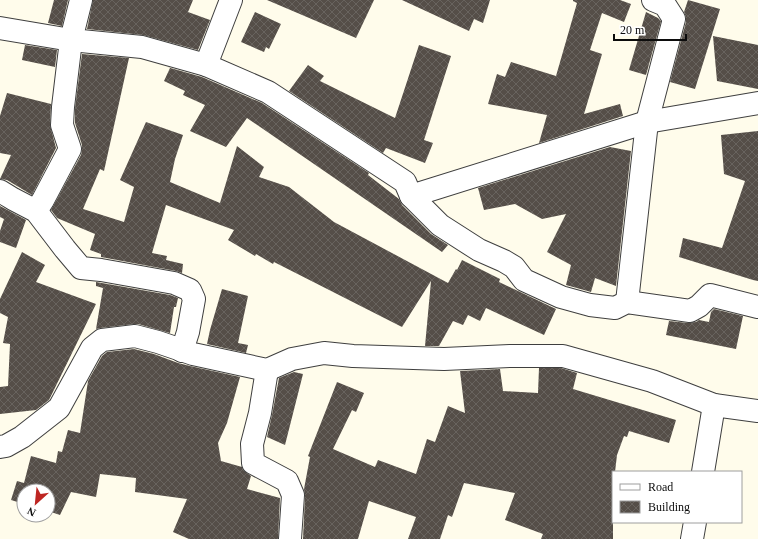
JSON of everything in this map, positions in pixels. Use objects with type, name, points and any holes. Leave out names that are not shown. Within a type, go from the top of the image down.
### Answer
[{"type":"street","points":[[36,211],[70,149],[62,124],[63,107],[71,40],[81,0]]},
{"type":"street","points":[[206,65],[231,0]]},
{"type":"street","points":[[627,302],[647,122],[674,19],[665,5],[653,0]]},
{"type":"street","points":[[0,28],[71,40],[142,47],[206,65],[268,92],[405,182],[412,196],[440,225],[479,250],[514,267],[524,280],[561,297],[615,308],[627,302],[690,311],[699,306],[710,295],[758,307]]},
{"type":"street","points":[[412,196],[647,122],[758,103]]},
{"type":"street","points":[[0,192],[36,211],[81,268],[101,270],[174,283],[190,290],[194,299],[188,332],[182,351]]},
{"type":"street","points":[[0,447],[6,446],[22,437],[59,408],[92,348],[102,340],[135,336],[201,356],[266,370],[292,359],[324,353],[353,356],[444,359],[510,356],[563,356],[652,381],[714,405],[758,411]]},
{"type":"street","points":[[266,370],[260,413],[252,444],[253,463],[287,481],[293,496],[290,539]]},
{"type":"street","points":[[703,471],[714,405]]},
{"type":"street","points":[[692,539],[695,523]]},
{"type":"building","points":[[54,0],[68,0],[62,26],[48,23]]},
{"type":"building","points":[[93,0],[193,0],[188,12],[210,20],[198,50],[143,35],[87,29]]},
{"type":"building","points":[[267,0],[374,0],[356,38]]},
{"type":"building","points":[[402,0],[490,0],[483,23],[474,19],[469,31]]},
{"type":"building","points":[[573,0],[620,0],[631,4],[624,22],[602,13],[590,50],[602,54],[584,114],[620,104],[623,116],[539,143],[547,115],[488,104],[497,74],[505,77],[511,62],[556,76],[577,3]]},
{"type":"building","points":[[688,0],[720,9],[695,89],[670,82],[686,22],[684,12]]},
{"type":"building","points":[[255,12],[281,24],[269,49],[266,47],[264,52],[241,42]]},
{"type":"building","points":[[646,12],[661,21],[646,75],[629,70]]},
{"type":"building","points":[[713,36],[758,45],[758,89],[717,81]]},
{"type":"building","points":[[25,45],[57,50],[55,67],[22,60]]},
{"type":"building","points":[[419,45],[451,56],[424,140],[433,143],[425,163],[386,148],[383,153],[289,91],[308,65],[324,76],[320,81],[395,118]]},
{"type":"building","points":[[82,54],[129,58],[104,171],[100,169],[83,209],[124,222],[134,187],[120,180],[146,122],[183,135],[175,159],[170,182],[220,203],[237,146],[264,167],[259,177],[289,187],[334,222],[448,283],[462,260],[500,279],[499,282],[556,309],[544,335],[486,308],[480,321],[468,315],[463,325],[453,321],[439,346],[425,346],[431,281],[402,327],[274,262],[273,264],[256,254],[255,256],[228,240],[234,230],[166,205],[152,253],[167,256],[166,260],[183,264],[182,273],[101,257],[101,254],[90,250],[95,234],[57,218],[51,210],[81,155],[82,150],[82,145],[75,123],[75,108]]},
{"type":"building","points":[[167,67],[202,77],[262,103],[369,173],[368,175],[399,199],[402,205],[431,234],[448,245],[442,252],[247,118],[226,147],[190,131],[205,105],[183,95],[185,91],[164,81],[170,68]]},
{"type":"building","points":[[7,93],[51,104],[50,125],[56,148],[32,195],[7,180],[0,179],[11,155],[0,153],[0,116]]},
{"type":"building","points":[[758,131],[758,281],[679,257],[683,238],[722,248],[745,181],[724,174],[721,135]]},
{"type":"building","points":[[610,147],[631,151],[616,286],[595,278],[591,292],[566,285],[571,265],[547,252],[566,214],[542,219],[515,204],[484,210],[478,188]]},
{"type":"building","points":[[0,206],[26,220],[16,248],[0,242],[0,231],[4,219],[0,217]]},
{"type":"building","points":[[22,252],[45,265],[36,282],[96,304],[49,400],[36,410],[0,414],[0,387],[8,386],[10,344],[3,343],[8,317],[0,313],[0,299]]},
{"type":"building","points":[[96,282],[170,295],[178,298],[176,307],[174,307],[170,333],[138,324],[96,329],[103,288],[96,286]]},
{"type":"building","points":[[222,289],[248,296],[238,343],[248,345],[246,353],[207,344]]},
{"type":"building","points":[[714,309],[743,316],[736,349],[666,335],[669,321],[688,323],[699,320],[709,322],[711,312]]},
{"type":"building","points":[[134,349],[154,354],[178,363],[240,377],[227,423],[218,443],[221,461],[242,467],[243,470],[251,476],[247,489],[280,498],[278,539],[189,539],[173,532],[187,499],[135,492],[136,478],[100,474],[96,497],[71,492],[60,515],[56,514],[56,483],[24,483],[31,456],[56,463],[58,451],[62,452],[68,430],[80,433],[88,381],[102,356],[107,352]]},
{"type":"building","points":[[539,368],[561,368],[577,373],[573,389],[676,420],[669,443],[629,431],[627,437],[624,436],[617,455],[615,471],[612,471],[613,539],[541,539],[543,534],[505,520],[515,493],[464,483],[452,517],[448,515],[440,539],[408,539],[416,517],[369,501],[358,539],[303,539],[304,489],[310,457],[308,456],[337,382],[364,393],[356,412],[352,410],[333,449],[375,467],[378,460],[416,474],[427,439],[435,442],[448,406],[465,413],[460,371],[500,369],[503,391],[538,393]]},
{"type":"building","points":[[294,372],[303,374],[285,445],[267,437],[279,378]]},
{"type":"building","points":[[16,484],[16,502],[11,500]]}]
